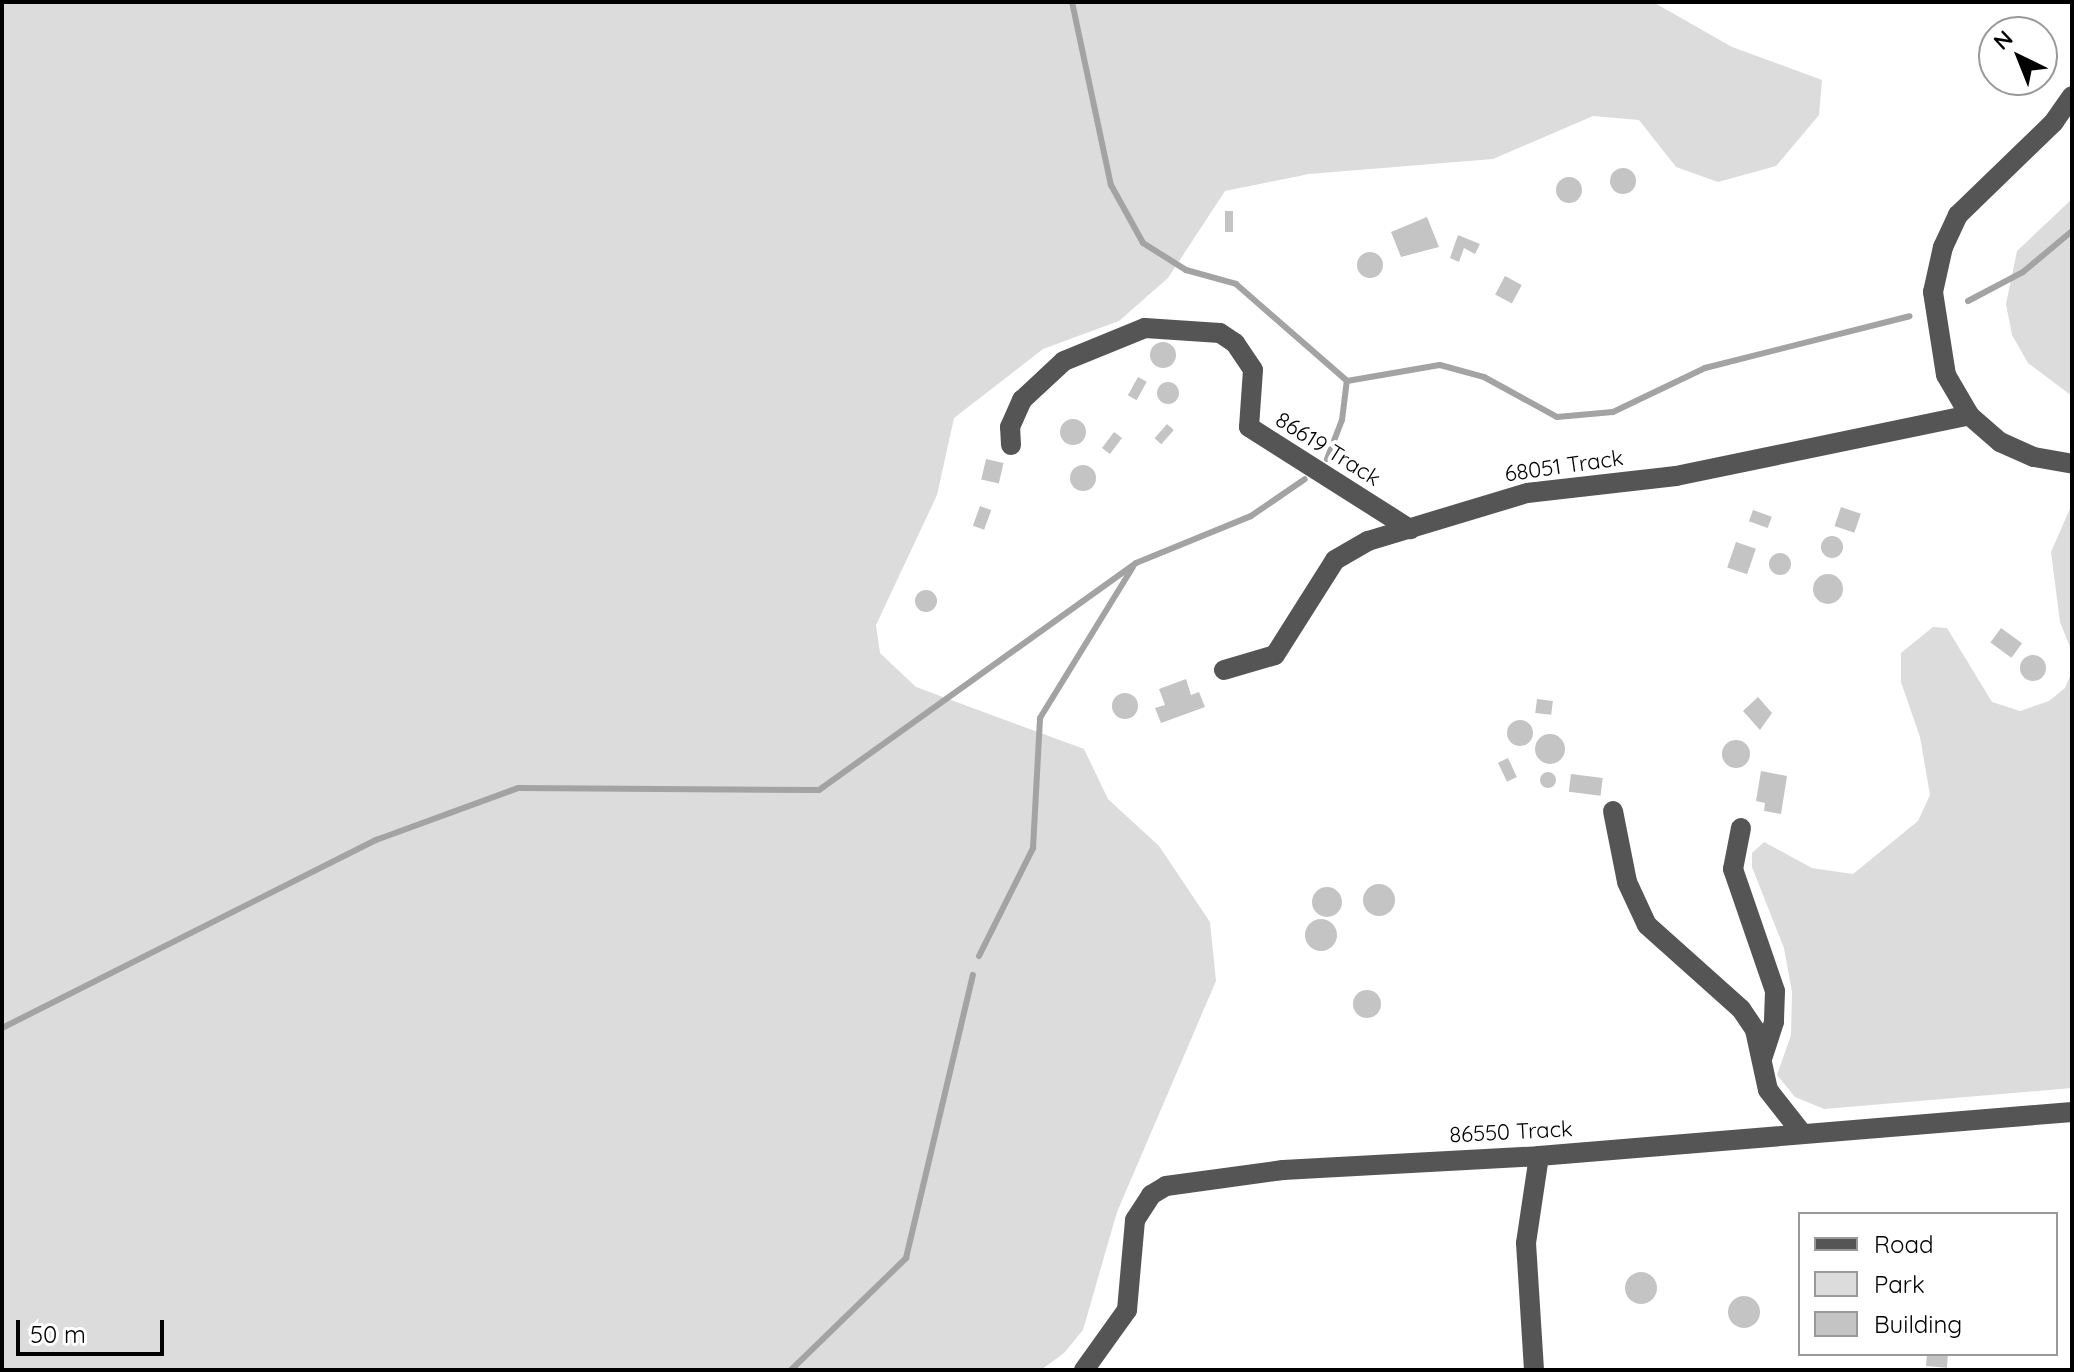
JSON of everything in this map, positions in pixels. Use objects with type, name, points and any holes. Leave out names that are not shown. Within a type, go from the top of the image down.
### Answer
[{"type":"street","points":[[2072,96],[2054,122],[1958,215],[1943,247],[1933,292],[1946,375],[1970,415],[2000,442],[2034,457],[2072,464]]},
{"type":"street","name":"86619 Track","points":[[1011,445],[1016,409],[1043,376],[1064,361],[1156,327],[1220,333],[1235,343],[1256,381],[1246,414],[1249,427],[1410,529]]},
{"type":"street","name":"68051 Track","points":[[1224,670],[1275,655],[1335,560],[1368,541],[1527,493],[1676,476],[1970,415]]},
{"type":"street","points":[[1613,811],[1627,882],[1647,925],[1668,949],[1729,996],[1755,1030],[1768,1090],[1801,1132]]},
{"type":"street","points":[[1741,828],[1733,869],[1775,991],[1774,1022],[1763,1056]]},
{"type":"street","name":"86550 Track","points":[[1084,1370],[1127,1310],[1135,1220],[1151,1195],[1166,1186],[1283,1170],[1539,1156],[2072,1112]]},
{"type":"street","points":[[1534,1370],[1526,1243],[1539,1156]]},
{"type":"green space","points":[[2,2],[1653,2],[1732,47],[1822,80],[1819,115],[1776,166],[1718,182],[1676,167],[1639,120],[1593,116],[1493,159],[1309,174],[1225,191],[1168,278],[1119,321],[1043,349],[954,418],[937,495],[876,625],[880,653],[916,687],[1084,749],[1108,799],[1159,846],[1210,922],[1216,981],[1117,1212],[1083,1330],[1064,1353],[1041,1370],[2,1370]]},
{"type":"green space","points":[[2072,199],[2072,396],[2028,363],[2012,335],[2006,304],[2017,251]]},
{"type":"green space","points":[[2072,504],[2072,652],[2060,622],[2051,552]]},
{"type":"green space","points":[[1933,627],[1947,628],[1992,702],[2020,711],[2049,701],[2065,688],[2072,671],[2072,1088],[1824,1109],[1795,1097],[1777,1075],[1791,1035],[1792,992],[1784,948],[1752,867],[1752,853],[1764,842],[1812,868],[1853,874],[1918,821],[1930,795],[1920,737],[1901,682],[1901,653]]},
{"type":"building","points":[[1623,168],[1632,172],[1636,181],[1632,190],[1623,194],[1614,190],[1610,181],[1614,172]]},
{"type":"building","points":[[1569,177],[1578,181],[1582,190],[1578,199],[1569,203],[1560,199],[1556,190],[1560,181]]},
{"type":"building","points":[[1225,211],[1233,211],[1233,232],[1225,232]]},
{"type":"building","points":[[1427,217],[1439,247],[1401,257],[1391,232]]},
{"type":"building","points":[[1458,235],[1480,244],[1475,254],[1464,248],[1459,262],[1450,258]]},
{"type":"building","points":[[1370,252],[1379,256],[1383,265],[1379,274],[1370,278],[1361,274],[1357,265],[1361,256]]},
{"type":"building","points":[[1505,276],[1522,285],[1512,303],[1495,295]]},
{"type":"building","points":[[1163,342],[1172,346],[1176,355],[1172,364],[1163,368],[1154,364],[1150,355],[1154,346]]},
{"type":"building","points":[[1138,377],[1147,382],[1137,400],[1128,395]]},
{"type":"building","points":[[1168,382],[1176,385],[1179,393],[1176,401],[1168,404],[1160,401],[1157,393],[1160,385]]},
{"type":"building","points":[[1073,419],[1082,423],[1086,432],[1082,441],[1073,445],[1064,441],[1060,432],[1064,423]]},
{"type":"building","points":[[1167,424],[1174,430],[1161,444],[1155,438]]},
{"type":"building","points":[[1114,432],[1122,438],[1110,454],[1102,448]]},
{"type":"building","points":[[986,459],[1004,463],[999,484],[981,479]]},
{"type":"building","points":[[1083,465],[1092,469],[1096,478],[1092,487],[1083,491],[1074,487],[1070,478],[1074,469]]},
{"type":"building","points":[[980,506],[991,510],[984,530],[973,526]]},
{"type":"building","points":[[1841,507],[1861,514],[1854,533],[1834,526]]},
{"type":"building","points":[[1753,510],[1772,517],[1768,528],[1749,521]]},
{"type":"building","points":[[1832,536],[1840,539],[1843,547],[1840,555],[1832,558],[1824,555],[1821,547],[1824,539]]},
{"type":"building","points":[[1736,542],[1756,549],[1747,574],[1727,568]]},
{"type":"building","points":[[1780,553],[1788,556],[1791,564],[1788,572],[1780,575],[1772,572],[1769,564],[1772,556]]},
{"type":"building","points":[[1828,574],[1839,578],[1843,589],[1839,600],[1828,604],[1817,600],[1813,589],[1817,578]]},
{"type":"building","points":[[926,590],[934,593],[937,601],[934,609],[926,612],[918,609],[915,601],[918,593]]},
{"type":"building","points":[[2001,628],[2022,643],[2011,658],[1990,643]]},
{"type":"building","points":[[2033,655],[2042,659],[2046,668],[2042,677],[2033,681],[2024,677],[2020,668],[2024,659]]},
{"type":"building","points":[[1186,679],[1191,695],[1199,692],[1205,707],[1161,723],[1155,708],[1165,705],[1159,689]]},
{"type":"building","points":[[1125,693],[1134,697],[1138,706],[1134,715],[1125,719],[1116,715],[1112,706],[1116,697]]},
{"type":"building","points":[[1758,697],[1772,713],[1760,730],[1743,711]]},
{"type":"building","points":[[1537,699],[1553,701],[1551,715],[1535,713]]},
{"type":"building","points":[[1520,720],[1529,724],[1533,733],[1529,742],[1520,746],[1511,742],[1507,733],[1511,724]]},
{"type":"building","points":[[1550,734],[1561,738],[1565,749],[1561,760],[1550,764],[1539,760],[1535,749],[1539,738]]},
{"type":"building","points":[[1736,740],[1746,744],[1750,754],[1746,764],[1736,768],[1726,764],[1722,754],[1726,744]]},
{"type":"building","points":[[1508,758],[1517,777],[1507,782],[1498,763]]},
{"type":"building","points":[[1761,771],[1787,776],[1781,814],[1764,811],[1765,803],[1756,801]]},
{"type":"building","points":[[1548,772],[1554,774],[1554,786],[1548,788],[1542,786],[1540,780],[1542,774]]},
{"type":"building","points":[[1571,774],[1603,778],[1601,796],[1569,792]]},
{"type":"building","points":[[1379,884],[1390,889],[1395,900],[1390,911],[1379,916],[1368,911],[1363,900],[1368,889]]},
{"type":"building","points":[[1327,887],[1333,888],[1341,896],[1341,908],[1333,916],[1327,917],[1321,916],[1313,908],[1312,902],[1313,896],[1321,888]]},
{"type":"building","points":[[1321,919],[1332,924],[1337,935],[1332,946],[1321,951],[1310,946],[1305,935],[1310,924]]},
{"type":"building","points":[[1367,990],[1377,994],[1381,1004],[1377,1014],[1367,1018],[1357,1014],[1353,1004],[1357,994]]},
{"type":"building","points":[[1641,1272],[1652,1277],[1657,1288],[1652,1299],[1641,1304],[1630,1299],[1625,1288],[1630,1277]]},
{"type":"building","points":[[1744,1296],[1755,1301],[1760,1312],[1755,1323],[1744,1328],[1733,1323],[1728,1312],[1733,1301]]},
{"type":"building","points":[[1927,1356],[1948,1356],[1947,1368],[1926,1366]]},
{"type":"waterway","points":[[1072,2],[1111,185],[1143,243],[1186,270],[1236,284],[1347,381]]},
{"type":"waterway","points":[[1968,301],[2023,272],[2072,231]]},
{"type":"waterway","points":[[1327,459],[1342,420],[1347,381],[1440,365],[1484,377],[1557,417],[1613,412],[1705,368],[1910,316]]},
{"type":"waterway","points":[[2,1028],[376,840],[518,788],[819,790],[1136,563],[1251,516],[1305,479]]},
{"type":"waterway","points":[[979,956],[1033,848],[1040,718],[1133,567]]},
{"type":"waterway","points":[[791,1370],[906,1258],[973,975]]}]
